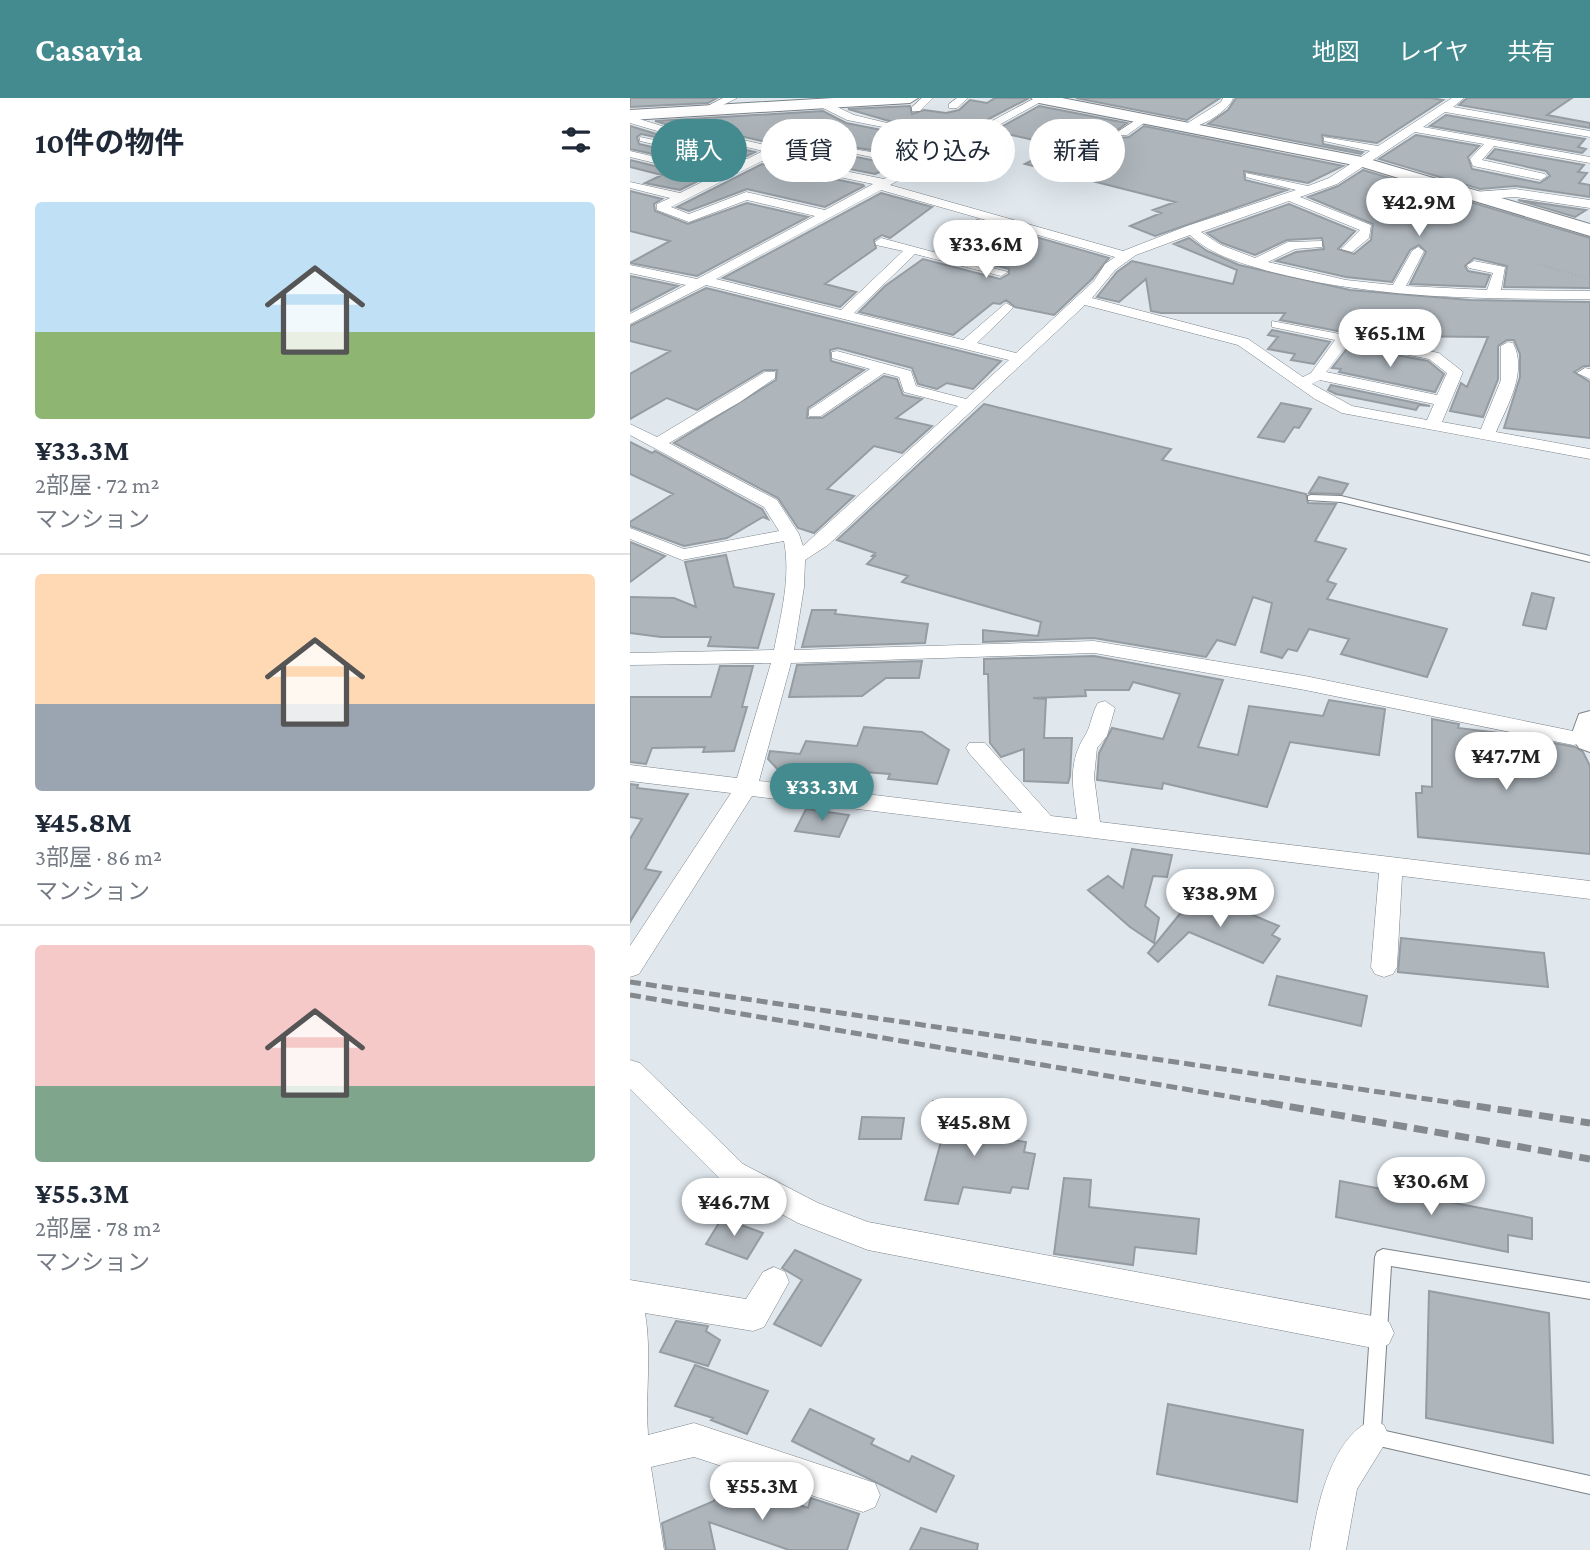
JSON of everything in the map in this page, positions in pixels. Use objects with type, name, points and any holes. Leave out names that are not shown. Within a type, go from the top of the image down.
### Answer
[{"type":"main road","points":[[1040,98],[1362,162],[1590,230]]},
{"type":"main road","points":[[630,117],[818,105],[913,104]]},
{"type":"street","points":[[703,111],[732,98]]},
{"type":"street","points":[[913,104],[928,98]]},
{"type":"street","points":[[953,106],[963,98]]},
{"type":"street","points":[[1000,119],[1040,98]]},
{"type":"street","points":[[1190,126],[1226,104],[1228,98]]},
{"type":"street","points":[[796,558],[822,541],[1082,300],[1099,284],[1110,267],[1125,256],[1191,229],[1333,181],[1459,98]]},
{"type":"street","points":[[818,105],[851,118],[871,122]]},
{"type":"street","points":[[1443,108],[1590,134]]},
{"type":"street","points":[[1540,125],[1552,116]]},
{"type":"street","points":[[630,117],[651,125]]},
{"type":"street","points":[[1125,131],[1146,118]]},
{"type":"street","points":[[1428,118],[1590,146]]},
{"type":"street","points":[[1412,128],[1590,160]]},
{"type":"street","points":[[630,145],[651,136]]},
{"type":"street","points":[[644,139],[880,183],[1125,256]]},
{"type":"street","points":[[1328,139],[1379,150]]},
{"type":"street","points":[[747,142],[778,148],[747,164]]},
{"type":"street","points":[[1492,142],[1471,159],[1477,164],[1541,176]]},
{"type":"street","points":[[630,154],[651,159]]},
{"type":"street","points":[[1250,175],[1311,190]]},
{"type":"street","points":[[712,182],[661,208],[689,218],[746,196],[824,214]]},
{"type":"street","points":[[630,320],[880,183]]},
{"type":"street","points":[[632,185],[682,197]]},
{"type":"street","points":[[1473,196],[1515,192],[1588,200]]},
{"type":"street","points":[[1291,197],[1367,228],[1365,235],[1347,249]]},
{"type":"street","points":[[1191,229],[1202,241],[1256,263],[1312,279],[1397,290],[1412,297],[1590,295]]},
{"type":"street","points":[[881,242],[1001,272]]},
{"type":"street","points":[[1256,263],[1293,245],[1317,244]]},
{"type":"street","points":[[845,314],[912,250]]},
{"type":"street","points":[[1397,290],[1418,251]]},
{"type":"street","points":[[1474,265],[1500,270],[1493,294]]},
{"type":"street","points":[[630,270],[769,296],[1020,358]]},
{"type":"street","points":[[1344,300],[1354,286]]},
{"type":"street","points":[[748,309],[769,296]]},
{"type":"street","points":[[1082,300],[1243,342],[1266,355],[1328,402],[1348,410],[1590,454]]},
{"type":"street","points":[[966,345],[1006,307]]},
{"type":"street","points":[[796,323],[818,308]]},
{"type":"street","points":[[1277,324],[1434,356],[1455,372],[1432,426]]},
{"type":"street","points":[[1302,383],[1317,374],[1345,338]]},
{"type":"street","points":[[1486,436],[1509,380],[1512,359],[1508,346]]},
{"type":"street","points":[[836,355],[906,374],[909,389],[969,404]]},
{"type":"street","points":[[815,413],[881,368]]},
{"type":"street","points":[[1317,374],[1442,401]]},
{"type":"street","points":[[657,443],[735,399],[770,375]]},
{"type":"street","points":[[630,429],[771,504],[790,534],[796,558],[795,587],[783,654],[746,787],[630,967]]},
{"type":"street","points":[[630,533],[682,555],[790,534]]},
{"type":"street","points":[[630,659],[783,654],[934,654],[1094,647],[1305,683],[1573,737],[1589,732]]},
{"type":"street","points":[[1090,831],[1083,777],[1087,746],[1096,736],[1105,708]]},
{"type":"street","points":[[977,748],[1024,797],[1046,825]]},
{"type":"street","points":[[630,773],[1590,890]]},
{"type":"street","points":[[1384,967],[1391,865]]},
{"type":"street","points":[[630,1071],[733,1173],[808,1213],[868,1236],[1378,1333]]},
{"type":"street","points":[[630,1295],[753,1316],[774,1282]]},
{"type":"street","points":[[630,1314],[634,1371],[630,1411],[632,1455],[646,1550]]},
{"type":"street","points":[[1328,1550],[1333,1505],[1354,1458],[1373,1437]]},
{"type":"street","points":[[632,1455],[694,1440],[863,1495]]},
{"type":"lane","points":[[1311,498],[1341,499],[1590,559]]},
{"type":"lane","points":[[1590,1291],[1383,1257],[1373,1437],[1590,1485]]},
{"type":"path","points":[[930,254],[991,215]]},
{"type":"path","points":[[1538,264],[1590,279]]},
{"type":"building","points":[[630,98],[717,98],[708,103],[630,107]]},
{"type":"building","points":[[995,98],[1029,98],[989,119],[882,119],[848,109],[910,106],[912,114],[924,110],[946,113],[959,110],[970,100],[987,103]]},
{"type":"building","points":[[1076,98],[1220,98],[1187,120]]},
{"type":"building","points":[[1236,98],[1443,100],[1377,143],[1322,135],[1323,144],[1363,152],[1361,154],[1208,124],[1228,110]]},
{"type":"building","points":[[1467,98],[1572,98],[1547,115],[1590,123],[1590,128],[1459,105]]},
{"type":"building","points":[[1039,106],[1106,119],[1029,119],[1029,139],[1015,136],[1015,119]]},
{"type":"building","points":[[823,111],[838,119],[761,119],[761,141],[747,138],[747,119],[689,119]]},
{"type":"building","points":[[1446,115],[1585,139],[1578,147],[1586,149],[1582,153],[1430,126]]},
{"type":"building","points":[[857,125],[871,128],[871,150],[857,148]]},
{"type":"building","points":[[630,126],[651,132],[651,136],[641,134],[637,137],[639,144],[651,147],[651,154],[630,149]]},
{"type":"building","points":[[1144,126],[1343,166],[1308,183],[1244,171],[1245,180],[1287,190],[1155,236],[1130,226],[1161,213],[1153,210],[1175,202],[1096,182],[1125,182],[1125,137]]},
{"type":"building","points":[[1416,135],[1479,146],[1468,157],[1472,169],[1540,183],[1550,176],[1546,171],[1487,158],[1495,149],[1584,165],[1578,172],[1587,173],[1579,183],[1590,185],[1590,197],[1515,186],[1480,189],[1379,159]]},
{"type":"building","points":[[857,157],[871,160],[871,173],[857,170]]},
{"type":"building","points":[[630,160],[651,165],[651,172],[630,167]]},
{"type":"building","points":[[761,165],[761,182],[849,182],[864,186],[825,207],[747,189],[689,211],[677,207],[726,182],[747,182],[747,172]]},
{"type":"building","points":[[1363,170],[1590,238],[1590,288],[1504,287],[1507,266],[1474,258],[1465,266],[1468,271],[1490,275],[1485,287],[1410,284],[1426,252],[1419,245],[1410,250],[1392,282],[1346,277],[1276,261],[1296,252],[1324,249],[1322,238],[1287,240],[1255,255],[1222,243],[1207,233],[1289,204],[1355,231],[1338,249],[1354,254],[1371,240],[1373,224],[1308,197],[1338,186]]},
{"type":"building","points":[[651,180],[696,182],[680,190],[645,183]]},
{"type":"building","points":[[630,191],[662,199],[654,204],[655,211],[688,224],[747,203],[808,217],[697,276],[630,263],[670,241],[630,231]]},
{"type":"building","points":[[881,193],[932,207],[890,238],[882,235],[874,240],[876,248],[825,284],[856,292],[840,307],[723,278]]},
{"type":"building","points":[[1518,200],[1586,210],[1575,217]]},
{"type":"building","points":[[977,220],[1109,258],[1092,279],[1054,315],[1015,307],[1006,300],[1000,304],[993,303],[953,335],[859,312],[885,286],[923,259],[1000,279],[1009,274],[1009,269],[936,250]]},
{"type":"building","points":[[1189,238],[1207,251],[1239,265],[1350,290],[1470,300],[1590,302],[1590,366],[1584,366],[1574,372],[1590,382],[1590,438],[1504,428],[1520,377],[1520,354],[1514,340],[1507,340],[1498,346],[1498,379],[1483,417],[1450,411],[1461,383],[1467,387],[1488,337],[1390,336],[1401,343],[1280,320],[1285,313],[1161,313],[1151,311],[1146,279],[1119,302],[1097,297],[1117,272],[1132,261],[1233,284],[1237,270],[1174,244]]},
{"type":"building","points":[[630,276],[678,286],[630,311]]},
{"type":"building","points":[[706,288],[1001,361],[973,389],[947,383],[937,389],[918,384],[912,368],[838,348],[830,350],[831,361],[864,370],[808,408],[807,418],[822,418],[884,376],[897,379],[903,395],[922,399],[896,418],[932,426],[902,453],[874,446],[827,489],[854,496],[814,533],[798,528],[778,498],[674,443],[776,380],[777,370],[764,370],[697,410],[667,398],[630,419],[630,374],[670,351],[630,341],[630,326]]},
{"type":"building","points":[[1272,330],[1330,342],[1314,364],[1291,360],[1295,354],[1268,349],[1278,337],[1268,335]]},
{"type":"building","points":[[1349,346],[1428,361],[1444,374],[1435,392],[1339,372],[1341,369],[1332,368]]},
{"type":"building","points":[[1331,385],[1430,406],[1419,405],[1416,410],[1336,394],[1328,390]]},
{"type":"building","points":[[1281,403],[1311,409],[1299,428],[1294,427],[1284,442],[1258,437]]},
{"type":"building","points":[[984,404],[1171,449],[1162,460],[1306,494],[1308,503],[1336,504],[1315,541],[1346,549],[1327,581],[1336,584],[1327,599],[1447,629],[1427,677],[1341,654],[1349,639],[1309,629],[1297,651],[1288,649],[1282,658],[1261,652],[1272,603],[1253,597],[1235,645],[1217,640],[1206,657],[1094,638],[983,642],[983,630],[1038,636],[1041,622],[902,582],[908,576],[867,564],[875,553],[837,540]]},
{"type":"building","points":[[630,442],[652,453],[655,451],[762,509],[768,519],[763,517],[727,538],[684,546],[630,526],[630,522],[673,494],[630,474]]},
{"type":"building","points":[[1319,477],[1348,484],[1342,494],[1309,493]]},
{"type":"building","points":[[630,542],[665,556],[630,582]]},
{"type":"building","points":[[726,555],[734,587],[774,594],[758,648],[708,646],[711,637],[661,637],[630,633],[630,597],[674,598],[696,607],[685,562]]},
{"type":"building","points":[[1532,593],[1554,598],[1546,629],[1523,625]]},
{"type":"building","points":[[812,610],[836,610],[835,614],[928,624],[925,643],[802,647]]},
{"type":"building","points":[[1094,656],[1223,680],[1198,747],[1238,755],[1249,706],[1323,716],[1329,700],[1385,709],[1379,755],[1290,742],[1267,807],[1163,783],[1162,789],[1097,780],[1099,753],[1112,728],[1163,739],[1180,694],[1133,682],[1129,690],[1085,690],[1086,696],[1033,698],[1046,699],[1044,738],[1072,738],[1070,776],[1068,783],[1024,781],[1024,749],[1001,757],[990,743],[988,674],[984,674],[984,659]]},
{"type":"building","points":[[922,661],[919,678],[886,678],[862,696],[789,697],[797,665]]},
{"type":"building","points":[[720,666],[753,666],[742,707],[747,707],[734,751],[703,752],[705,747],[652,748],[646,764],[630,762],[630,697],[711,697]]},
{"type":"building","points":[[1432,719],[1459,724],[1458,728],[1575,747],[1583,752],[1590,766],[1590,854],[1418,837],[1416,793],[1422,793],[1422,786],[1432,787]]},
{"type":"building","points":[[864,727],[922,732],[949,750],[937,784],[888,779],[890,774],[837,770],[831,782],[783,775],[768,759],[770,751],[800,754],[806,741],[857,746]]},
{"type":"building","points":[[630,784],[638,785],[637,788],[688,794],[645,869],[661,872],[630,922],[630,839],[642,819],[630,817]]},
{"type":"building","points":[[806,809],[849,815],[839,837],[795,831]]},
{"type":"building","points":[[1132,849],[1172,855],[1167,877],[1153,876],[1145,906],[1159,918],[1154,943],[1130,927],[1088,890],[1108,876],[1123,888]]},
{"type":"building","points":[[1201,888],[1221,898],[1219,901],[1279,926],[1272,935],[1280,939],[1263,963],[1189,932],[1158,962],[1148,953]]},
{"type":"building","points":[[1401,938],[1544,953],[1548,987],[1398,972]]},
{"type":"building","points":[[1277,976],[1367,996],[1361,1026],[1269,1005]]},
{"type":"building","points":[[933,1101],[971,1106],[965,1133],[1026,1142],[1024,1152],[1035,1154],[1028,1189],[1012,1187],[1010,1193],[963,1187],[958,1204],[925,1200],[945,1127],[927,1125]]},
{"type":"building","points":[[862,1117],[904,1118],[901,1139],[859,1139]]},
{"type":"building","points":[[1064,1178],[1091,1180],[1089,1207],[1199,1219],[1196,1254],[1135,1247],[1133,1265],[1054,1254]]},
{"type":"building","points":[[1340,1181],[1532,1218],[1532,1239],[1508,1235],[1508,1252],[1336,1217]]},
{"type":"building","points":[[722,1218],[763,1233],[747,1259],[706,1244]]},
{"type":"building","points":[[795,1250],[861,1280],[821,1346],[774,1324],[802,1280],[782,1268]]},
{"type":"building","points":[[1429,1291],[1549,1313],[1553,1443],[1426,1418]]},
{"type":"building","points":[[676,1321],[708,1326],[706,1331],[720,1340],[708,1366],[660,1352]]},
{"type":"building","points":[[695,1365],[768,1391],[747,1434],[711,1420],[713,1418],[675,1406]]},
{"type":"building","points":[[1168,1404],[1303,1430],[1297,1502],[1157,1474]]},
{"type":"building","points":[[810,1409],[874,1439],[871,1444],[909,1462],[912,1456],[954,1476],[936,1512],[792,1441]]},
{"type":"building","points":[[725,1477],[808,1508],[811,1498],[859,1514],[847,1550],[789,1550],[709,1522],[715,1550],[666,1550],[662,1523],[714,1501]]},
{"type":"building","points":[[921,1528],[978,1544],[977,1550],[910,1550]]},
{"type":"railway","points":[[630,982],[1468,1105]]},
{"type":"railway","points":[[630,995],[1279,1105]]},
{"type":"railway","points":[[1269,1103],[1590,1159]]},
{"type":"railway","points":[[1456,1103],[1590,1123]]}]
